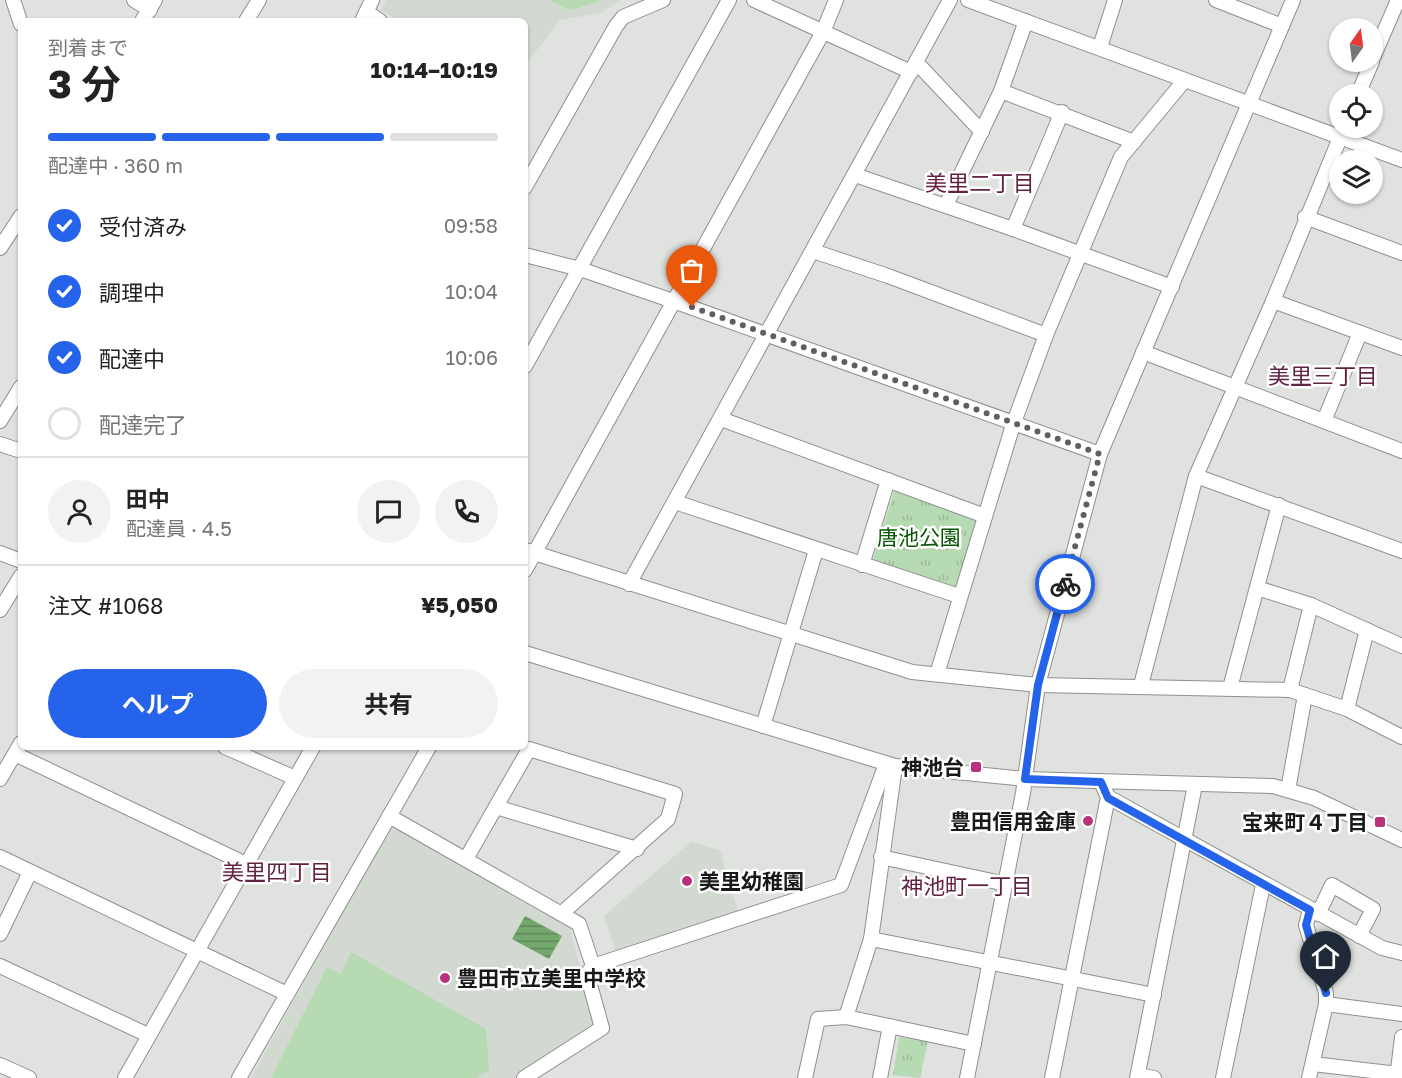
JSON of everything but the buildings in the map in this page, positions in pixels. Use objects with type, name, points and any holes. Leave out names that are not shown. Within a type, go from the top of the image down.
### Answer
[{"type":"street","points":[[13,0],[19,18]]},
{"type":"street","points":[[134,0],[149,10]]},
{"type":"street","points":[[248,18],[259,0]]},
{"type":"street","points":[[529,172],[622,17],[663,0]]},
{"type":"street","points":[[529,351],[580,269],[729,0]]},
{"type":"street","points":[[754,0],[823,32],[914,67],[982,132]]},
{"type":"street","points":[[836,0],[823,32],[673,301],[529,552],[912,672],[1038,685],[1290,690],[1347,709],[1401,732]]},
{"type":"street","points":[[629,584],[950,0]]},
{"type":"street","points":[[968,0],[988,3],[1026,21],[1249,105],[1329,128]]},
{"type":"street","points":[[1100,47],[1114,0]]},
{"type":"street","points":[[1216,0],[1282,26]]},
{"type":"street","points":[[967,1078],[991,964],[1025,779],[1038,685],[1100,454],[1293,0]]},
{"type":"street","points":[[1383,35],[1398,0]]},
{"type":"street","points":[[946,205],[1001,91],[1026,21]]},
{"type":"street","points":[[937,674],[1013,425],[1046,334],[1079,254],[1121,157],[1184,81]]},
{"type":"street","points":[[1001,91],[1062,112],[1134,142]]},
{"type":"street","points":[[1013,229],[1062,112]]},
{"type":"street","points":[[1141,686],[1196,476],[1273,301],[1305,217],[1339,138]]},
{"type":"street","points":[[1355,138],[1402,160]]},
{"type":"street","points":[[855,175],[946,205],[1172,287]]},
{"type":"street","points":[[1305,217],[1402,253]]},
{"type":"street","points":[[0,248],[18,221]]},
{"type":"street","points":[[813,251],[1046,334]]},
{"type":"street","points":[[528,256],[580,269],[673,301],[1013,425],[1100,454]]},
{"type":"street","points":[[1273,301],[1402,348]]},
{"type":"street","points":[[1324,421],[1360,333]]},
{"type":"street","points":[[1143,352],[1402,451]]},
{"type":"street","points":[[0,421],[18,392]]},
{"type":"street","points":[[721,419],[985,516]]},
{"type":"street","points":[[0,444],[18,450]]},
{"type":"street","points":[[1196,476],[1402,551]]},
{"type":"street","points":[[862,565],[888,480]]},
{"type":"street","points":[[675,502],[960,596]]},
{"type":"street","points":[[1230,688],[1279,505]]},
{"type":"street","points":[[763,726],[816,550]]},
{"type":"street","points":[[0,553],[18,560]]},
{"type":"street","points":[[0,610],[18,581]]},
{"type":"street","points":[[1257,588],[1311,605],[1402,645]]},
{"type":"street","points":[[1290,690],[1311,605]]},
{"type":"street","points":[[1347,709],[1367,630]]},
{"type":"street","points":[[528,654],[890,765],[1025,779],[1273,786],[1314,798],[1402,840]]},
{"type":"street","points":[[1288,790],[1305,695]]},
{"type":"street","points":[[0,779],[18,748]]},
{"type":"street","points":[[466,859],[529,749],[675,794],[668,819],[637,849],[562,913]]},
{"type":"street","points":[[22,750],[246,864]]},
{"type":"street","points":[[232,750],[295,778]]},
{"type":"street","points":[[124,1078],[311,750]]},
{"type":"street","points":[[240,1078],[427,750]]},
{"type":"street","points":[[846,1017],[871,939],[890,765]]},
{"type":"street","points":[[524,1078],[602,1028],[587,974],[593,966],[841,885],[890,765]]},
{"type":"street","points":[[1052,1078],[1108,798],[1101,782]]},
{"type":"street","points":[[1154,1078],[1138,1077],[1195,785]]},
{"type":"street","points":[[1108,798],[1185,839],[1263,885],[1389,952],[1402,953]]},
{"type":"street","points":[[496,807],[637,849]]},
{"type":"street","points":[[389,816],[579,924],[593,966]]},
{"type":"street","points":[[0,857],[287,994]]},
{"type":"street","points":[[881,857],[1006,884]]},
{"type":"street","points":[[0,934],[30,872]]},
{"type":"street","points":[[1223,1078],[1263,885]]},
{"type":"street","points":[[1309,1078],[1326,1004],[1326,993],[1306,925],[1332,885],[1373,909],[1359,936]]},
{"type":"street","points":[[871,939],[1154,995]]},
{"type":"street","points":[[0,966],[148,1035]]},
{"type":"street","points":[[1326,1004],[1402,1014]]},
{"type":"street","points":[[805,1078],[818,1019],[846,1017],[974,1044]]},
{"type":"street","points":[[880,1078],[890,1026]]},
{"type":"street","points":[[1313,1064],[1397,1076],[1402,1037]]},
{"type":"street","points":[[0,1065],[29,1078]]},
{"type":"shaded area","points":[[386,0],[620,0],[601,13],[560,20],[528,61],[528,18],[394,18],[381,10]]},
{"type":"shaded area","name":"豊田市立美里中学校","points":[[396,826],[570,928],[596,1027],[519,1078],[251,1078],[387,831]]},
{"type":"shaded area","name":"美里幼稚園","points":[[691,842],[720,850],[738,912],[616,952],[604,916]]},
{"type":"shaded area","points":[[525,916],[562,936],[549,959],[512,939]]},
{"type":"green space","points":[[549,0],[603,0],[571,10]]},
{"type":"green space","name":"唐池公園","points":[[895,489],[977,519],[956,587],[872,562]]},
{"type":"green space","points":[[351,952],[486,1029],[489,1070],[476,1078],[271,1078],[327,967],[341,974]]},
{"type":"green space","points":[[899,1037],[928,1041],[920,1078],[893,1075]]},
{"type":"way so far","points":[[692,307],[1013,425],[1100,454],[1065,584]]},
{"type":"place","name":"神池台","points":[[976,767]]},
{"type":"place","name":"豊田信用金庫","points":[[1088,821]]},
{"type":"place","name":"宝来町４丁目","points":[[1380,822]]},
{"type":"place","name":"美里幼稚園","points":[[687,881]]},
{"type":"place","name":"豊田市立美里中学校","points":[[445,978]]},
{"type":"district","name":"美里二丁目","points":[[980,182]]},
{"type":"district","name":"美里三丁目","points":[[1323,375]]},
{"type":"district","name":"美里四丁目","points":[[277,871]]},
{"type":"district","name":"神池町一丁目","points":[[967,885]]},
{"type":"route","points":[[1065,584],[1038,685],[1025,779],[1101,782],[1108,798],[1310,910],[1306,925],[1326,993]]}]
